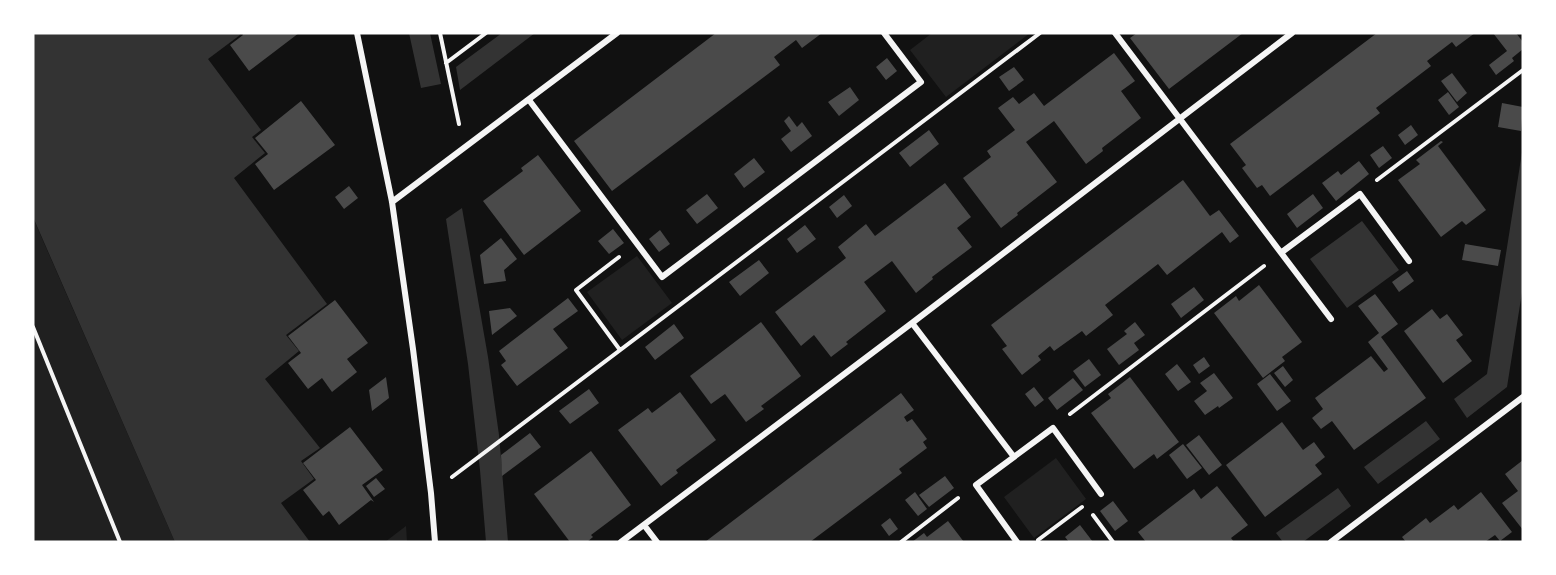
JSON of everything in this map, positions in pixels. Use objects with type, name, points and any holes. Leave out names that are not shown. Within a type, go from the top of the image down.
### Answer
[{"type":"street","points":[[357,33],[392,202],[431,493],[435,542]]},
{"type":"street","points":[[392,202],[617,33]]},
{"type":"street","points":[[529,100],[662,277],[921,82],[884,33]]},
{"type":"street","points":[[1115,33],[1331,319]]},
{"type":"street","points":[[621,542],[1292,33]]},
{"type":"street","points":[[1282,252],[1360,194],[1409,261]]},
{"type":"street","points":[[912,323],[1014,456]]},
{"type":"street","points":[[1331,542],[1523,397]]},
{"type":"street","points":[[1017,542],[976,485],[1053,428],[1101,494]]},
{"type":"street","points":[[644,525],[657,542]]},
{"type":"path","points":[[440,33],[464,148]]},
{"type":"path","points":[[446,63],[486,33]]},
{"type":"path","points":[[431,493],[1040,33]]},
{"type":"path","points":[[1360,194],[1523,70]]},
{"type":"path","points":[[620,350],[576,290],[637,244]]},
{"type":"path","points":[[1053,428],[1282,252]]},
{"type":"path","points":[[33,327],[120,542]]},
{"type":"path","points":[[901,542],[976,485]]},
{"type":"path","points":[[1035,542],[1085,504]]},
{"type":"path","points":[[1092,514],[1113,542]]},
{"type":"shaded area","points":[[33,33],[239,33],[240,35],[208,59],[261,130],[252,137],[265,153],[234,178],[327,304],[286,335],[299,351],[265,379],[320,448],[301,461],[314,479],[281,503],[310,542],[175,542],[33,217]]},
{"type":"shaded area","points":[[409,33],[430,33],[441,84],[421,88]]},
{"type":"shaded area","points":[[502,33],[535,33],[460,90],[456,67]]},
{"type":"shaded area","points":[[932,33],[1030,33],[946,97],[910,50]]},
{"type":"shaded area","points":[[1523,146],[1523,286],[1507,387],[1467,418],[1454,399],[1487,374]]},
{"type":"shaded area","points":[[462,208],[499,435],[508,542],[486,542],[468,364],[446,219]]},
{"type":"shaded area","points":[[33,217],[175,542],[33,542]]},
{"type":"shaded area","points":[[1362,221],[1399,270],[1347,308],[1310,259]]},
{"type":"shaded area","points":[[637,256],[672,303],[622,340],[587,292]]},
{"type":"shaded area","points":[[1426,421],[1440,439],[1378,484],[1364,467]]},
{"type":"shaded area","points":[[1056,458],[1086,499],[1034,538],[1004,497]]},
{"type":"shaded area","points":[[1338,488],[1351,506],[1303,542],[1283,542],[1276,533]]},
{"type":"shaded area","points":[[406,526],[407,542],[385,542]]},
{"type":"building","points":[[242,33],[299,33],[249,71],[230,45],[243,35]]},
{"type":"building","points":[[716,33],[822,33],[802,48],[796,40],[774,57],[780,65],[612,191],[574,141]]},
{"type":"building","points":[[1137,33],[1243,33],[1169,89],[1130,38]]},
{"type":"building","points":[[1377,33],[1475,33],[1456,47],[1452,42],[1427,61],[1431,66],[1376,108],[1380,113],[1270,196],[1262,185],[1257,188],[1242,168],[1246,165],[1230,144]]},
{"type":"building","points":[[1493,33],[1516,33],[1523,42],[1523,49],[1512,58],[1514,61],[1496,75],[1489,65],[1507,51]]},
{"type":"building","points":[[1114,53],[1135,81],[1121,91],[1141,118],[1102,148],[1103,151],[1086,164],[1054,121],[1026,142],[1057,182],[1001,228],[963,178],[991,157],[987,151],[1015,130],[998,108],[1013,97],[1019,104],[1034,93],[1044,106]]},
{"type":"building","points":[[887,58],[897,71],[886,80],[876,67]]},
{"type":"building","points":[[1014,67],[1024,80],[1009,91],[999,77]]},
{"type":"building","points":[[1452,73],[1467,93],[1457,102],[1441,81]]},
{"type":"building","points":[[850,87],[859,100],[839,116],[828,102]]},
{"type":"building","points":[[1448,92],[1459,107],[1449,115],[1438,100]]},
{"type":"building","points":[[301,101],[335,145],[274,190],[255,164],[268,154],[255,138]]},
{"type":"building","points":[[1502,103],[1523,107],[1521,131],[1498,127]]},
{"type":"building","points":[[789,116],[797,127],[802,122],[812,136],[791,152],[781,139],[791,131],[784,121]]},
{"type":"building","points":[[1411,125],[1418,135],[1405,145],[1398,135]]},
{"type":"building","points":[[929,130],[939,144],[910,167],[899,153]]},
{"type":"building","points":[[1441,141],[1443,142],[1438,146],[1486,210],[1466,225],[1462,221],[1441,237],[1398,180],[1420,164],[1416,160]]},
{"type":"building","points":[[1383,146],[1392,158],[1379,168],[1370,155]]},
{"type":"building","points":[[538,155],[581,211],[524,255],[483,201],[523,171],[521,168]]},
{"type":"building","points":[[754,158],[765,172],[744,188],[734,174]]},
{"type":"building","points":[[1359,161],[1369,174],[1336,201],[1322,183],[1338,171],[1341,175]]},
{"type":"building","points":[[1183,180],[1210,216],[1219,210],[1239,236],[1230,243],[1222,232],[1167,275],[1158,264],[1105,305],[1113,315],[1086,336],[1082,331],[1054,351],[1050,346],[1038,356],[1041,360],[1022,375],[1002,349],[1007,346],[991,325]]},
{"type":"building","points":[[945,183],[971,217],[957,228],[972,247],[932,277],[933,279],[916,293],[892,261],[864,282],[886,311],[846,342],[848,344],[831,357],[814,335],[801,346],[775,312],[846,258],[838,247],[866,224],[875,236]]},
{"type":"building","points":[[349,186],[358,198],[344,209],[335,197]]},
{"type":"building","points":[[707,194],[718,208],[697,224],[686,210]]},
{"type":"building","points":[[1313,194],[1323,208],[1297,228],[1287,214]]},
{"type":"building","points":[[844,195],[852,206],[837,218],[829,207]]},
{"type":"building","points":[[805,225],[816,239],[797,253],[787,239]]},
{"type":"building","points":[[613,229],[624,243],[609,254],[598,241]]},
{"type":"building","points":[[660,230],[670,244],[659,252],[649,239]]},
{"type":"building","points":[[501,238],[517,259],[504,270],[506,281],[484,284],[480,255]]},
{"type":"building","points":[[1465,244],[1501,250],[1498,266],[1462,260]]},
{"type":"building","points":[[759,260],[769,273],[740,296],[729,282]]},
{"type":"building","points":[[1407,271],[1414,281],[1399,292],[1392,282]]},
{"type":"building","points":[[1259,285],[1302,342],[1282,357],[1285,361],[1263,378],[1214,313],[1236,296],[1239,301]]},
{"type":"building","points":[[1194,287],[1204,300],[1181,318],[1171,304]]},
{"type":"building","points":[[1375,294],[1398,324],[1381,337],[1426,398],[1354,450],[1332,421],[1321,429],[1312,418],[1323,409],[1315,398],[1371,356],[1384,372],[1388,369],[1368,342],[1379,333],[1358,306]]},
{"type":"building","points":[[568,298],[578,311],[553,329],[568,348],[517,386],[501,365],[506,361],[499,351]]},
{"type":"building","points":[[335,300],[368,343],[347,359],[357,372],[332,392],[322,378],[308,389],[288,363],[301,353],[288,336]]},
{"type":"building","points":[[510,308],[517,316],[492,335],[489,311]]},
{"type":"building","points":[[1432,309],[1440,319],[1447,314],[1463,335],[1456,340],[1472,361],[1443,383],[1404,331]]},
{"type":"building","points":[[761,322],[801,376],[761,406],[764,409],[746,422],[725,394],[711,404],[690,376]]},
{"type":"building","points":[[1135,322],[1145,335],[1134,343],[1139,350],[1119,365],[1107,349],[1127,334],[1124,331]]},
{"type":"building","points":[[674,324],[684,338],[655,360],[645,347]]},
{"type":"building","points":[[1204,357],[1210,366],[1199,374],[1193,365]]},
{"type":"building","points":[[1089,359],[1101,375],[1085,387],[1073,371]]},
{"type":"building","points":[[1177,364],[1191,382],[1178,391],[1165,374]]},
{"type":"building","points":[[1283,366],[1293,380],[1285,387],[1274,373]]},
{"type":"building","points":[[1214,373],[1233,398],[1205,415],[1194,401],[1207,391],[1200,383]]},
{"type":"building","points":[[1270,374],[1291,401],[1277,411],[1257,384]]},
{"type":"building","points":[[386,377],[389,398],[372,411],[369,390]]},
{"type":"building","points":[[1130,377],[1179,442],[1157,459],[1154,454],[1134,469],[1091,413],[1111,398],[1108,394]]},
{"type":"building","points":[[1073,378],[1083,390],[1057,410],[1048,398]]},
{"type":"building","points":[[1034,387],[1044,400],[1035,407],[1025,394]]},
{"type":"building","points":[[589,389],[599,403],[570,424],[559,411]]},
{"type":"building","points":[[680,392],[716,440],[676,470],[678,473],[661,486],[618,430],[648,408],[652,413]]},
{"type":"building","points":[[901,393],[914,410],[904,417],[907,422],[912,419],[927,439],[923,442],[927,448],[899,469],[902,473],[810,542],[705,542]]},
{"type":"building","points":[[1282,422],[1303,450],[1314,442],[1325,457],[1315,465],[1322,474],[1265,517],[1226,465]]},
{"type":"building","points":[[350,427],[383,470],[362,485],[374,502],[371,500],[339,525],[329,511],[323,516],[303,490],[316,480],[303,463]]},
{"type":"building","points":[[530,433],[541,447],[502,476],[501,455]]},
{"type":"building","points":[[1199,435],[1222,465],[1209,475],[1186,445]]},
{"type":"building","points":[[1183,444],[1202,468],[1187,479],[1169,455]]},
{"type":"building","points":[[591,451],[631,505],[591,535],[593,537],[587,542],[570,542],[534,494]]},
{"type":"building","points":[[1523,460],[1523,530],[1502,503],[1518,491],[1505,474]]},
{"type":"building","points":[[945,476],[954,488],[929,507],[919,495]]},
{"type":"building","points":[[376,478],[385,489],[374,497],[366,486]]},
{"type":"building","points":[[1217,486],[1248,525],[1231,538],[1234,542],[1146,542],[1138,532],[1194,489],[1201,499]]},
{"type":"building","points":[[915,492],[927,509],[918,516],[905,500]]},
{"type":"building","points":[[1481,492],[1512,532],[1500,541],[1495,535],[1485,542],[1406,542],[1402,537],[1426,518],[1430,523],[1454,505],[1458,510]]},
{"type":"building","points":[[1113,501],[1128,521],[1115,531],[1100,511]]},
{"type":"building","points":[[890,518],[898,529],[889,536],[881,525]]},
{"type":"building","points":[[948,521],[964,542],[912,542],[924,533],[927,537]]},
{"type":"building","points":[[1080,525],[1093,542],[1069,542],[1065,537]]}]
